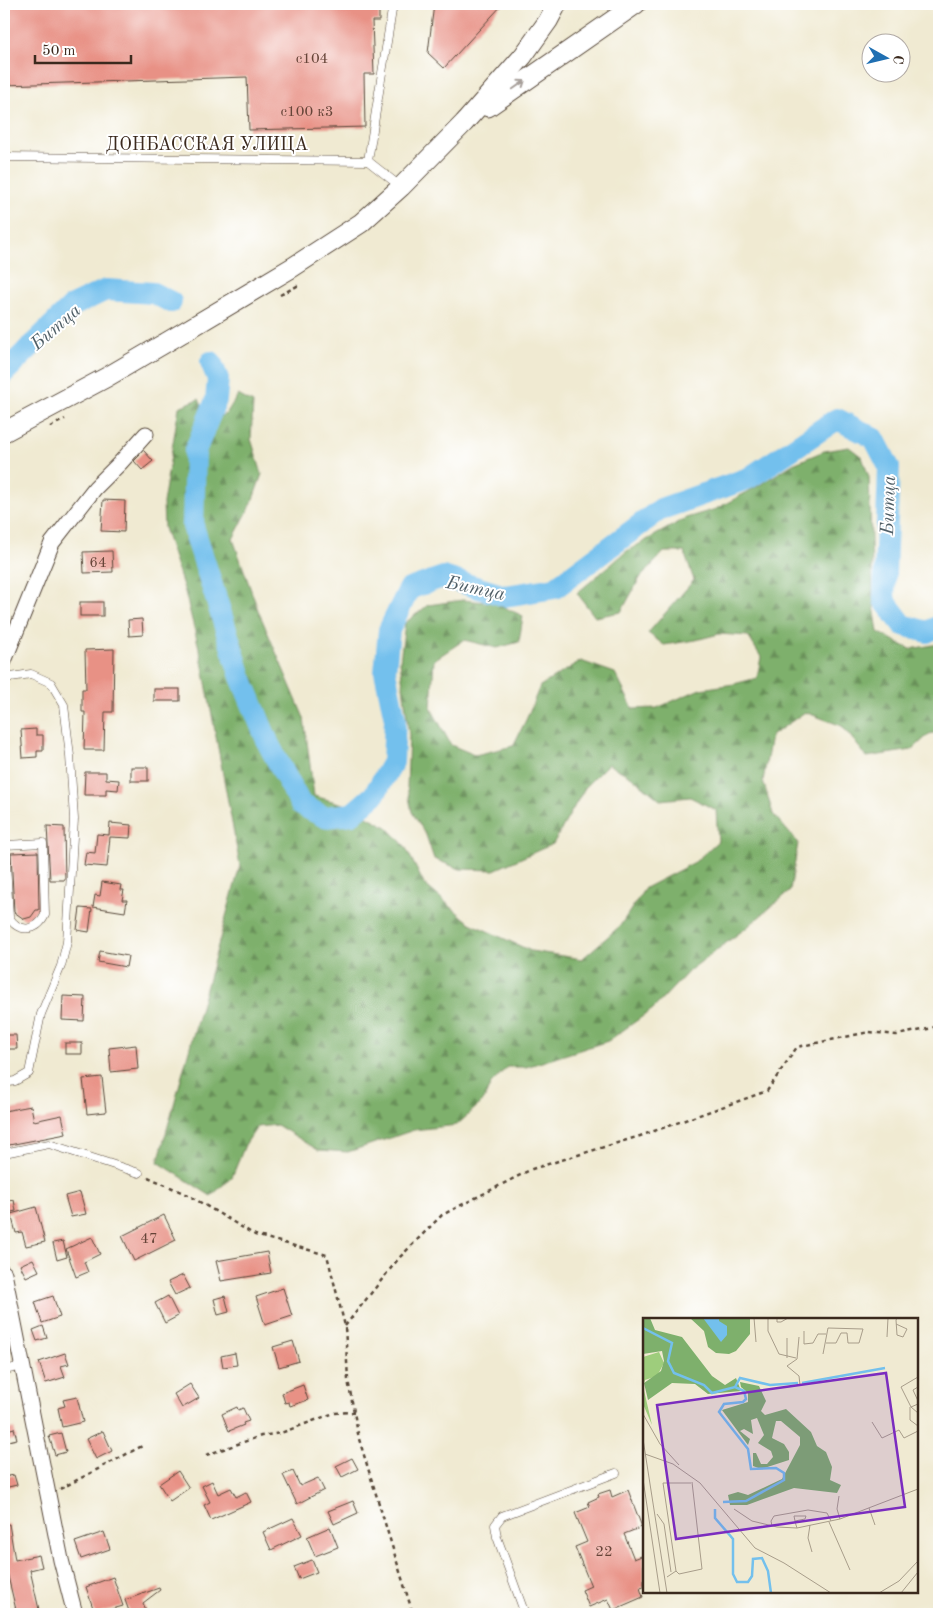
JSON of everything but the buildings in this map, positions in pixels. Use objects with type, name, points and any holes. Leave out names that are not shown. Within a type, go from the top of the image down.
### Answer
[{"type":"street","points":[[4,432],[107,377],[293,267],[361,222],[402,187],[464,123],[523,56],[548,21],[557,4]]},
{"type":"street","points":[[464,123],[636,4]]},
{"type":"street","points":[[4,661],[52,543],[95,488],[146,434]]},
{"type":"street","points":[[4,1273],[61,1560],[75,1614]]},
{"type":"lane","points":[[393,4],[368,160],[402,187]]},
{"type":"lane","name":"ДОНБАССКАЯ УЛИЦА","points":[[4,158],[368,160]]},
{"type":"lane","points":[[4,678],[31,674],[51,683],[64,705],[70,756],[74,819],[68,942],[61,966],[41,1014],[29,1073],[15,1081],[4,1083]]},
{"type":"lane","points":[[43,843],[45,915],[39,925],[34,928],[16,926],[9,917],[4,845],[43,843]]},
{"type":"lane","points":[[4,1153],[49,1144],[139,1174]]},
{"type":"lane","points":[[4,1370],[23,1366]]},
{"type":"lane","points":[[525,1614],[497,1537],[495,1525],[502,1516],[616,1473]]},
{"type":"path","points":[[346,1326],[399,1258],[442,1215],[532,1169],[640,1136],[767,1091],[797,1047],[869,1032],[897,1035],[915,1032],[933,1028],[939,1019]]},
{"type":"path","points":[[139,1174],[188,1195],[255,1235],[327,1255],[346,1326],[348,1380],[359,1439],[413,1614]]},
{"type":"path","points":[[206,1456],[261,1436],[282,1433],[334,1413],[354,1412]]},
{"type":"path","points":[[48,1495],[142,1446]]},
{"type":"green space","points":[[238,395],[253,403],[251,439],[262,474],[251,505],[233,539],[258,610],[304,718],[314,796],[347,805],[387,827],[405,846],[424,884],[470,923],[531,951],[582,959],[620,926],[645,888],[695,862],[718,841],[716,810],[690,797],[660,800],[632,777],[608,764],[586,786],[553,844],[494,870],[460,869],[434,859],[426,835],[412,812],[407,787],[409,735],[400,661],[405,623],[428,605],[463,600],[495,603],[523,616],[519,642],[497,648],[464,640],[434,660],[431,708],[451,745],[475,755],[513,746],[540,686],[581,661],[615,673],[633,709],[657,708],[700,689],[734,684],[757,678],[761,657],[748,636],[719,634],[664,645],[648,633],[694,580],[684,552],[664,552],[640,578],[621,612],[595,617],[577,593],[627,551],[686,518],[716,509],[793,464],[824,451],[849,447],[862,457],[869,477],[873,599],[878,632],[910,649],[939,644],[939,732],[929,734],[912,750],[867,757],[842,726],[805,712],[771,736],[763,781],[773,814],[798,843],[790,891],[746,928],[690,970],[653,1009],[608,1041],[526,1067],[507,1067],[490,1085],[484,1100],[457,1125],[414,1130],[348,1152],[318,1150],[277,1125],[257,1127],[245,1145],[232,1177],[211,1196],[158,1162],[240,866],[201,656],[185,592],[164,528],[163,503],[179,407],[199,399],[208,421],[226,414]]},
{"type":"waterway","name":"Битца","points":[[4,373],[72,306],[106,290],[153,293],[171,302]]},
{"type":"waterway","name":"Битца","points":[[211,362],[218,379],[216,400],[195,451],[193,526],[241,677],[269,745],[301,805],[325,817],[352,814],[374,795],[393,762],[395,719],[385,672],[389,630],[409,589],[443,577],[505,596],[555,588],[661,509],[749,478],[837,419],[874,438],[889,467],[884,600],[903,625],[927,632],[939,626]]}]
